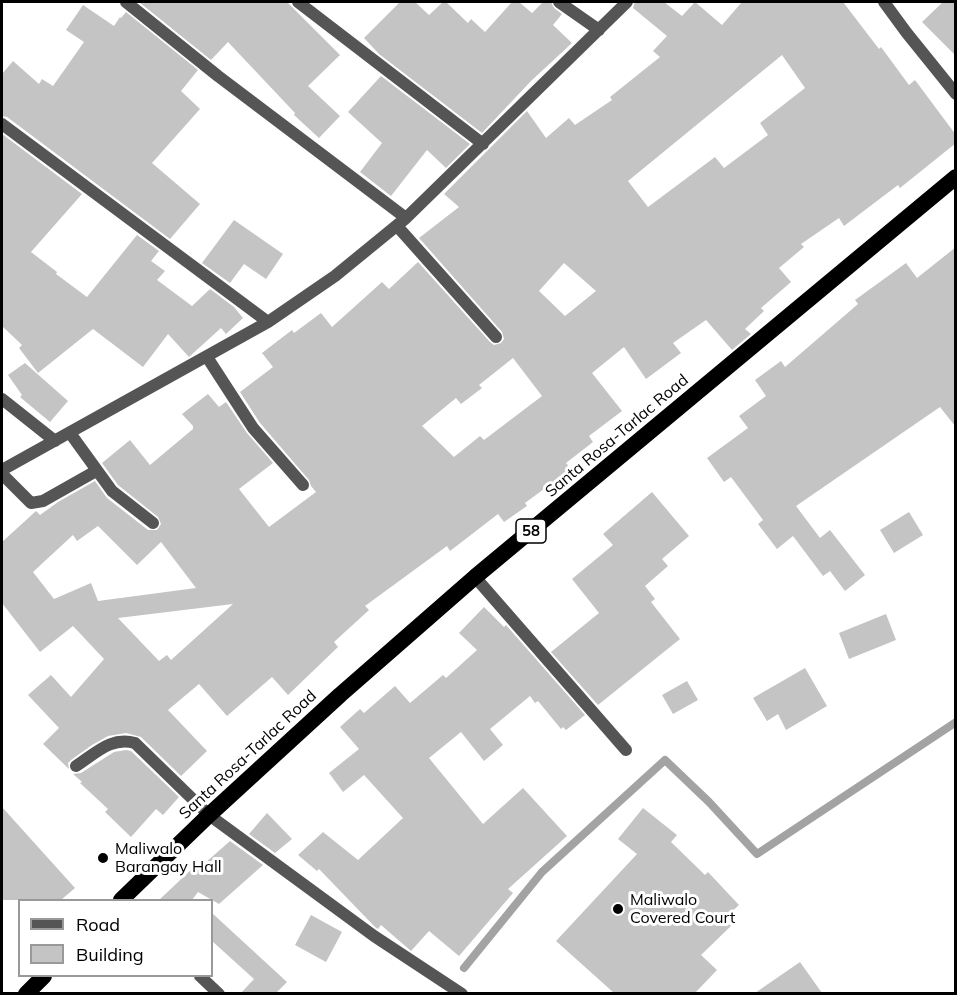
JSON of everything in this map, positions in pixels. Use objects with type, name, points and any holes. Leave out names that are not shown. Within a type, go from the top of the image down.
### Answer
[{"type":"highway","name":"Santa Rosa-Tarlac Road","points":[[122,899],[209,815],[340,695],[475,577],[956,177]]},
{"type":"highway","points":[[26,993],[42,977]]},
{"type":"street","points":[[126,2],[402,222],[496,337]]},
{"type":"street","points":[[298,2],[483,144]]},
{"type":"street","points":[[559,2],[599,30]]},
{"type":"street","points":[[96,471],[43,501],[31,503],[2,472],[268,322],[335,276],[402,222],[627,2]]},
{"type":"street","points":[[885,2],[956,94]]},
{"type":"street","points":[[2,124],[268,322]]},
{"type":"street","points":[[207,357],[253,428],[303,484]]},
{"type":"street","points":[[2,399],[56,441]]},
{"type":"street","points":[[70,433],[112,491],[153,523]]},
{"type":"street","points":[[475,577],[626,750]]},
{"type":"street","points":[[76,766],[114,742],[124,740],[135,743],[209,815],[374,936],[462,993]]},
{"type":"street","points":[[202,977],[219,993]]},
{"type":"building","points":[[139,2],[287,2],[340,55],[308,86],[340,116],[319,138],[294,115],[295,113],[228,42],[211,60]]},
{"type":"building","points":[[400,2],[415,2],[429,15],[443,2],[446,2],[468,23],[471,19],[485,32],[512,2],[519,2],[532,13],[543,2],[551,2],[554,8],[562,14],[553,25],[572,43],[531,81],[482,133],[379,54],[364,38]]},
{"type":"building","points":[[635,2],[664,2],[682,16],[695,2],[722,25],[742,2],[843,2],[909,85],[915,80],[956,135],[956,143],[900,188],[898,185],[844,226],[839,218],[801,244],[804,247],[779,268],[791,282],[761,308],[764,311],[745,329],[751,334],[732,350],[706,320],[673,343],[681,353],[646,379],[624,347],[592,373],[622,411],[589,436],[593,442],[566,463],[571,469],[525,503],[527,506],[504,522],[498,514],[450,551],[447,546],[365,606],[369,610],[334,642],[338,647],[288,695],[272,677],[227,716],[199,684],[168,710],[207,751],[181,776],[141,737],[126,733],[108,736],[92,745],[68,763],[69,769],[43,744],[59,728],[28,695],[51,675],[71,697],[104,659],[73,626],[40,652],[2,603],[2,542],[36,511],[40,515],[95,481],[107,498],[148,530],[157,530],[161,524],[158,517],[118,485],[102,463],[130,440],[150,465],[193,429],[182,414],[208,394],[219,407],[226,402],[247,433],[273,463],[239,489],[269,527],[316,492],[309,480],[260,423],[240,392],[273,367],[262,353],[292,330],[294,333],[321,313],[332,327],[382,282],[389,289],[418,262],[490,342],[494,345],[501,343],[504,339],[502,332],[419,238],[459,207],[444,194],[527,111],[546,138],[569,118],[575,125],[612,100],[610,97],[660,57],[653,51],[667,36],[633,8]],"holes":[[[782,55],[805,88],[760,123],[768,135],[724,168],[715,157],[648,207],[628,181]],[[564,263],[596,291],[565,316],[539,291]],[[513,358],[542,396],[484,440],[480,436],[454,457],[422,426],[456,398],[461,404],[482,388],[479,385]],[[98,526],[137,565],[161,542],[196,588],[98,601],[91,583],[54,599],[33,572],[73,535],[77,541]],[[233,604],[171,660],[167,655],[159,661],[118,618]]]},
{"type":"building","points":[[943,2],[956,2],[956,56],[922,22]]},
{"type":"building","points":[[83,5],[114,26],[126,12],[198,70],[181,91],[200,109],[152,163],[200,204],[170,239],[7,117],[2,116],[2,74],[13,61],[39,84],[42,79],[53,86],[84,42],[66,30]]},
{"type":"building","points":[[381,76],[470,144],[446,168],[427,150],[391,196],[360,172],[382,143],[348,112]]},
{"type":"building","points":[[2,134],[82,194],[31,252],[57,272],[56,274],[87,297],[137,235],[159,251],[151,261],[165,271],[157,280],[192,306],[210,289],[234,307],[243,318],[226,334],[221,328],[189,357],[168,334],[143,367],[93,329],[38,373],[19,348],[22,345],[2,326]]},
{"type":"building","points":[[234,220],[283,254],[266,279],[244,264],[230,283],[202,263]]},
{"type":"building","points":[[956,247],[955,426],[940,407],[796,506],[820,538],[830,530],[865,575],[845,591],[830,571],[823,576],[793,536],[777,549],[758,524],[763,520],[731,477],[724,482],[707,458],[748,428],[739,416],[766,396],[755,380],[781,361],[785,367],[858,304],[855,300],[906,263],[917,278]]},
{"type":"building","points":[[25,363],[68,401],[50,422],[20,397],[22,395],[8,375]]},
{"type":"building","points":[[652,492],[689,536],[662,559],[668,566],[645,586],[655,599],[651,602],[680,639],[598,705],[551,652],[599,613],[572,579],[613,545],[603,534]]},
{"type":"building","points":[[909,512],[923,535],[894,553],[880,530]]},
{"type":"building","points":[[484,607],[504,627],[506,625],[585,715],[566,730],[563,727],[561,729],[538,701],[535,703],[530,696],[490,729],[503,745],[484,761],[461,732],[429,758],[483,824],[523,788],[567,836],[508,889],[513,893],[459,956],[429,931],[411,951],[381,925],[378,929],[375,927],[319,869],[317,871],[298,855],[323,832],[358,860],[403,818],[364,775],[343,792],[329,773],[359,749],[340,727],[360,709],[364,713],[395,686],[410,703],[443,675],[446,678],[477,650],[459,633]]},
{"type":"building","points":[[886,614],[896,640],[849,659],[839,633]]},
{"type":"building","points":[[805,668],[827,706],[786,730],[778,714],[767,721],[753,698]]},
{"type":"building","points":[[687,681],[698,700],[673,714],[662,695]]},
{"type":"building","points":[[131,751],[179,797],[163,815],[156,809],[131,837],[105,812],[108,809],[73,774],[81,773],[114,752]]},
{"type":"building","points":[[2,807],[75,888],[62,899],[2,900]]},
{"type":"building","points":[[643,808],[677,835],[671,842],[705,875],[708,872],[739,905],[724,919],[731,926],[701,955],[717,970],[695,993],[614,993],[556,941],[637,854],[618,839]]},
{"type":"building","points":[[267,813],[292,839],[275,853],[249,834]]},
{"type":"building","points":[[230,841],[263,865],[219,904],[198,892],[193,899],[160,899],[194,867],[197,870]]},
{"type":"building","points":[[213,914],[287,982],[276,993],[241,993],[254,979],[213,942]]},
{"type":"building","points":[[311,915],[342,932],[326,962],[295,945]]},
{"type":"building","points":[[800,962],[822,993],[755,993]]},
{"type":"waterway","points":[[464,968],[542,872],[665,760],[709,802],[757,854],[956,722]]},
{"type":"place","name":"Maliwalo Barangay Hall","points":[[103,858]]},
{"type":"place","name":"Maliwalo Covered Court","points":[[618,909]]}]
